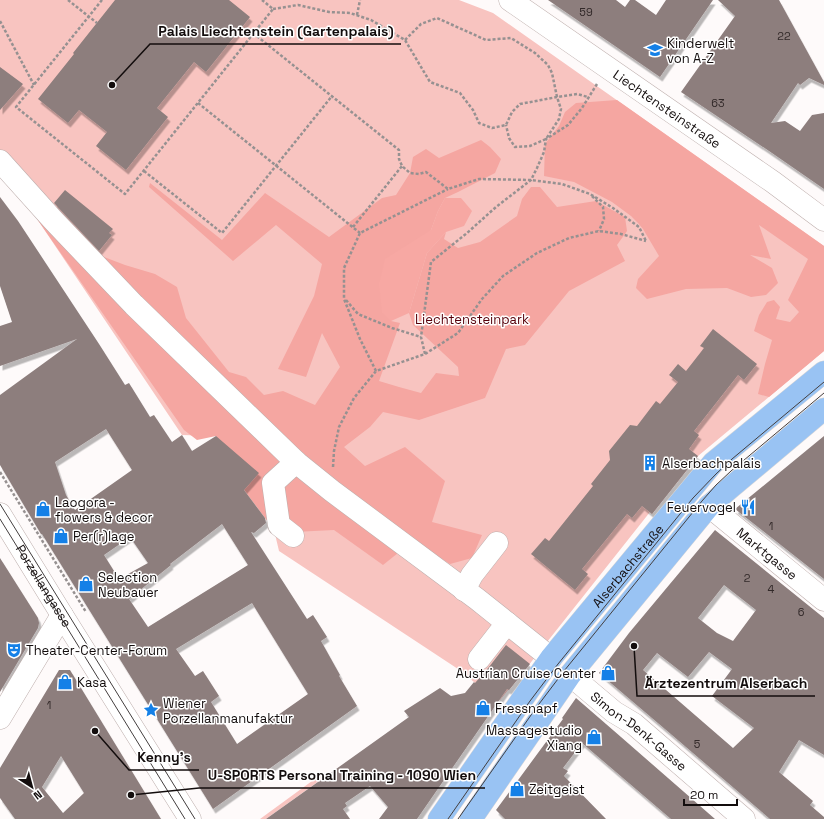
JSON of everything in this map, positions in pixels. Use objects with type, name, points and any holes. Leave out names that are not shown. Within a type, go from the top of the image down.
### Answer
[{"type":"main road","name":"Alserbachstraße","points":[[439,819],[551,658],[713,463],[824,372]]},
{"type":"main road","name":"Alserbachstraße","points":[[477,811],[570,675],[709,506],[824,409]]},
{"type":"main road","points":[[439,819],[446,815],[451,815],[461,819]]},
{"type":"street","name":"Liechtensteinstraße","points":[[510,0],[773,182],[824,220]]},
{"type":"street","points":[[0,161],[53,220],[134,305],[296,462],[551,658]]},
{"type":"street","points":[[293,536],[279,525],[273,483],[296,462]]},
{"type":"street","name":"Marktgasse","points":[[709,506],[824,600]]},
{"type":"street","name":"Porzellangasse","points":[[0,514],[190,819]]},
{"type":"street","points":[[464,590],[472,575],[497,543]]},
{"type":"street","points":[[0,718],[62,615]]},
{"type":"street","points":[[479,659],[507,623]]},
{"type":"street","name":"Simon-Denk-Gasse","points":[[570,675],[614,712],[634,724],[744,819]]},
{"type":"path","points":[[68,0],[97,23]]},
{"type":"path","points":[[102,0],[16,107],[125,194],[273,9],[298,5],[329,12],[350,13],[371,20],[405,40],[430,82],[460,93],[473,110],[479,123],[492,128],[506,125]]},
{"type":"path","points":[[262,0],[273,9]]},
{"type":"path","points":[[356,15],[360,0]]},
{"type":"path","points":[[405,40],[421,24],[437,18],[486,40],[511,38],[535,53],[548,65],[552,73],[561,109],[560,118],[546,139],[544,152],[531,180],[496,207],[467,234],[430,262],[421,337],[425,354]]},
{"type":"path","points":[[0,21],[34,85]]},
{"type":"path","points":[[253,33],[399,150],[399,159],[402,166],[410,173],[419,174],[426,172],[448,188]]},
{"type":"path","points":[[588,97],[577,94],[520,104],[512,112],[506,125],[509,138],[515,147],[530,146],[546,139],[568,125],[582,108],[596,86]]},
{"type":"path","points":[[144,171],[222,233],[332,96]]},
{"type":"path","points":[[198,103],[360,233]]},
{"type":"path","points":[[353,227],[402,166]]},
{"type":"path","points":[[332,491],[334,451],[339,427],[354,398],[376,371],[425,354],[458,333],[482,299],[503,276],[537,253],[569,238],[599,230],[646,241],[639,227],[613,208],[590,194],[562,184],[531,180],[479,179],[448,188],[360,233],[344,268],[344,298],[360,339],[376,371]]},
{"type":"path","points":[[590,194],[603,207],[604,219],[599,230]]},
{"type":"path","points":[[344,298],[358,314],[392,328],[421,337]]},
{"type":"green space","name":"Liechtensteinpark","points":[[0,0],[459,0],[493,13],[824,246],[824,351],[698,456],[652,514],[650,512],[500,700],[458,669],[279,551],[261,475],[216,436],[182,435],[17,189],[0,152]]},
{"type":"green space","points":[[617,100],[824,246],[824,351],[769,397],[758,394],[772,340],[754,331],[759,315],[767,302],[774,300],[780,307],[776,319],[790,322],[799,312],[788,300],[808,259],[759,225],[771,259],[750,255],[772,268],[778,283],[766,295],[751,297],[727,288],[686,289],[647,299],[636,288],[638,279],[659,256],[638,223],[612,202],[574,182],[544,176],[545,144],[559,126],[565,112],[576,103]]},
{"type":"green space","points":[[481,140],[501,159],[495,173],[445,198],[391,321],[400,323],[379,381],[421,393],[436,373],[459,376],[458,367],[413,325],[409,313],[427,253],[446,232],[444,239],[458,248],[480,242],[517,216],[522,199],[531,187],[540,187],[557,207],[596,201],[625,217],[627,231],[617,245],[625,261],[569,291],[525,345],[506,349],[485,398],[419,420],[383,412],[370,427],[344,447],[365,466],[405,447],[445,481],[432,522],[482,535],[472,558],[450,564],[413,541],[383,565],[334,530],[294,532],[268,522],[226,466],[216,436],[197,440],[184,430],[37,219],[42,218],[91,252],[125,265],[155,274],[177,287],[186,318],[229,372],[246,377],[264,395],[283,391],[315,405],[340,367],[322,333],[306,377],[278,369],[314,296],[322,264],[276,225],[233,261],[149,187],[150,183],[222,240],[265,193],[329,237],[382,198],[396,195],[410,173],[413,157],[426,149],[439,158]]},
{"type":"green space","points":[[323,773],[326,776],[266,819],[260,819]]},
{"type":"shaded area","points":[[445,198],[461,198],[472,211],[464,226],[446,232],[427,253],[409,313],[391,321],[382,313],[379,284],[385,259],[431,230],[438,211]]},
{"type":"building","points":[[115,0],[229,0],[250,17],[206,72],[194,62],[157,108],[168,117],[126,170],[96,146],[107,132],[79,110],[68,123],[38,99]]},
{"type":"building","points":[[548,0],[616,0],[625,7],[630,0],[635,0],[656,15],[666,0],[713,0],[660,77]]},
{"type":"building","points":[[718,0],[779,0],[824,82],[824,85],[809,78],[800,85],[798,83],[771,123],[785,121],[800,131],[812,115],[824,113],[824,189],[681,92],[735,16]]},
{"type":"building","points":[[0,67],[23,84],[0,110]]},
{"type":"building","points":[[65,190],[113,229],[109,233],[112,235],[99,251],[54,203]]},
{"type":"building","points":[[0,197],[18,221],[125,385],[129,383],[150,417],[154,415],[172,442],[182,435],[192,451],[216,436],[259,473],[244,490],[265,518],[266,523],[254,533],[251,532],[307,619],[313,615],[327,637],[321,641],[340,675],[339,676],[357,706],[213,809],[41,534],[0,465],[0,395],[77,339],[0,366],[0,326],[12,322],[0,286]],"holes":[[[106,429],[132,470],[75,510],[66,495],[55,462]],[[222,524],[248,565],[148,627],[129,599],[171,565],[170,564]],[[130,537],[148,563],[119,579],[104,555]],[[252,603],[308,694],[237,744],[211,702],[219,696],[203,671],[195,676],[176,649]]]},
{"type":"building","name":"Alserbachpalais","points":[[713,329],[757,364],[744,380],[738,375],[694,431],[699,435],[689,449],[698,456],[652,514],[642,506],[632,518],[627,514],[582,569],[588,574],[575,590],[531,554],[545,538],[549,541],[593,486],[591,484],[610,460],[609,451],[630,425],[637,426],[656,401],[660,404],[678,382],[669,375],[678,364],[686,371],[704,348],[700,346]]},
{"type":"building","points":[[824,436],[824,579],[735,509]]},
{"type":"building","points":[[715,530],[824,618],[824,755],[799,740],[779,772],[813,801],[810,805],[824,817],[824,819],[770,819],[599,673],[629,633]],"holes":[[[724,585],[756,610],[733,641],[717,633],[698,618]],[[709,652],[732,669],[712,696],[754,728],[733,748],[643,670],[657,653],[688,677]]]},
{"type":"building","points":[[0,558],[38,618],[39,623],[38,628],[0,692]]},
{"type":"building","points":[[506,645],[530,664],[509,690],[507,689],[417,819],[379,819],[388,807],[370,786],[345,803],[347,806],[343,809],[350,819],[266,819],[409,717],[404,711],[440,688],[451,696],[465,693],[489,667]]},
{"type":"building","points":[[59,670],[70,670],[161,819],[15,819],[0,798],[0,768]],"holes":[[[61,756],[84,793],[63,813],[42,787]]]},
{"type":"building","points":[[576,698],[715,819],[671,819],[582,743],[563,768],[568,771],[564,776],[606,819],[505,819],[496,810],[563,719],[562,718]]},
{"type":"tram line","points":[[448,819],[530,701],[558,664],[693,498],[732,459],[824,382]]},
{"type":"tram line","points":[[458,819],[536,708],[564,671],[702,501],[731,471],[824,393]]},
{"type":"tram line","points":[[0,504],[195,819]]},
{"type":"tram line","points":[[0,519],[185,819]]},
{"type":"place","name":"Kinderwelt von A-Z","points":[[655,50]]},
{"type":"place","name":"Palais Liechtenstein (Gartenpalais)","points":[[112,85]]},
{"type":"place","name":"Alserbachpalais","points":[[650,463]]},
{"type":"place","name":"Feuervogel","points":[[748,507]]},
{"type":"place","name":"Laogora - flowers & decor","points":[[43,509]]},
{"type":"place","name":"Per(r)lage","points":[[61,536]]},
{"type":"place","name":"Selection Neubauer","points":[[86,584]]},
{"type":"place","name":"Ärztezentrum Alserbach","points":[[634,646]]},
{"type":"place","name":"Theater-Center-Forum","points":[[14,650]]},
{"type":"place","name":"Austrian Cruise Center","points":[[608,673]]},
{"type":"place","name":"Kasa","points":[[65,682]]},
{"type":"place","name":"Fressnapf","points":[[483,708]]},
{"type":"place","name":"Wiener Porzellanmanufaktur","points":[[151,710]]},
{"type":"place","name":"Kenny's","points":[[95,731]]},
{"type":"place","name":"Massagestudio Xiang","points":[[594,737]]},
{"type":"place","name":"Zeitgeist","points":[[517,789]]},
{"type":"place","name":"U-SPORTS Personal Training - 1090 Wien","points":[[131,795]]}]
